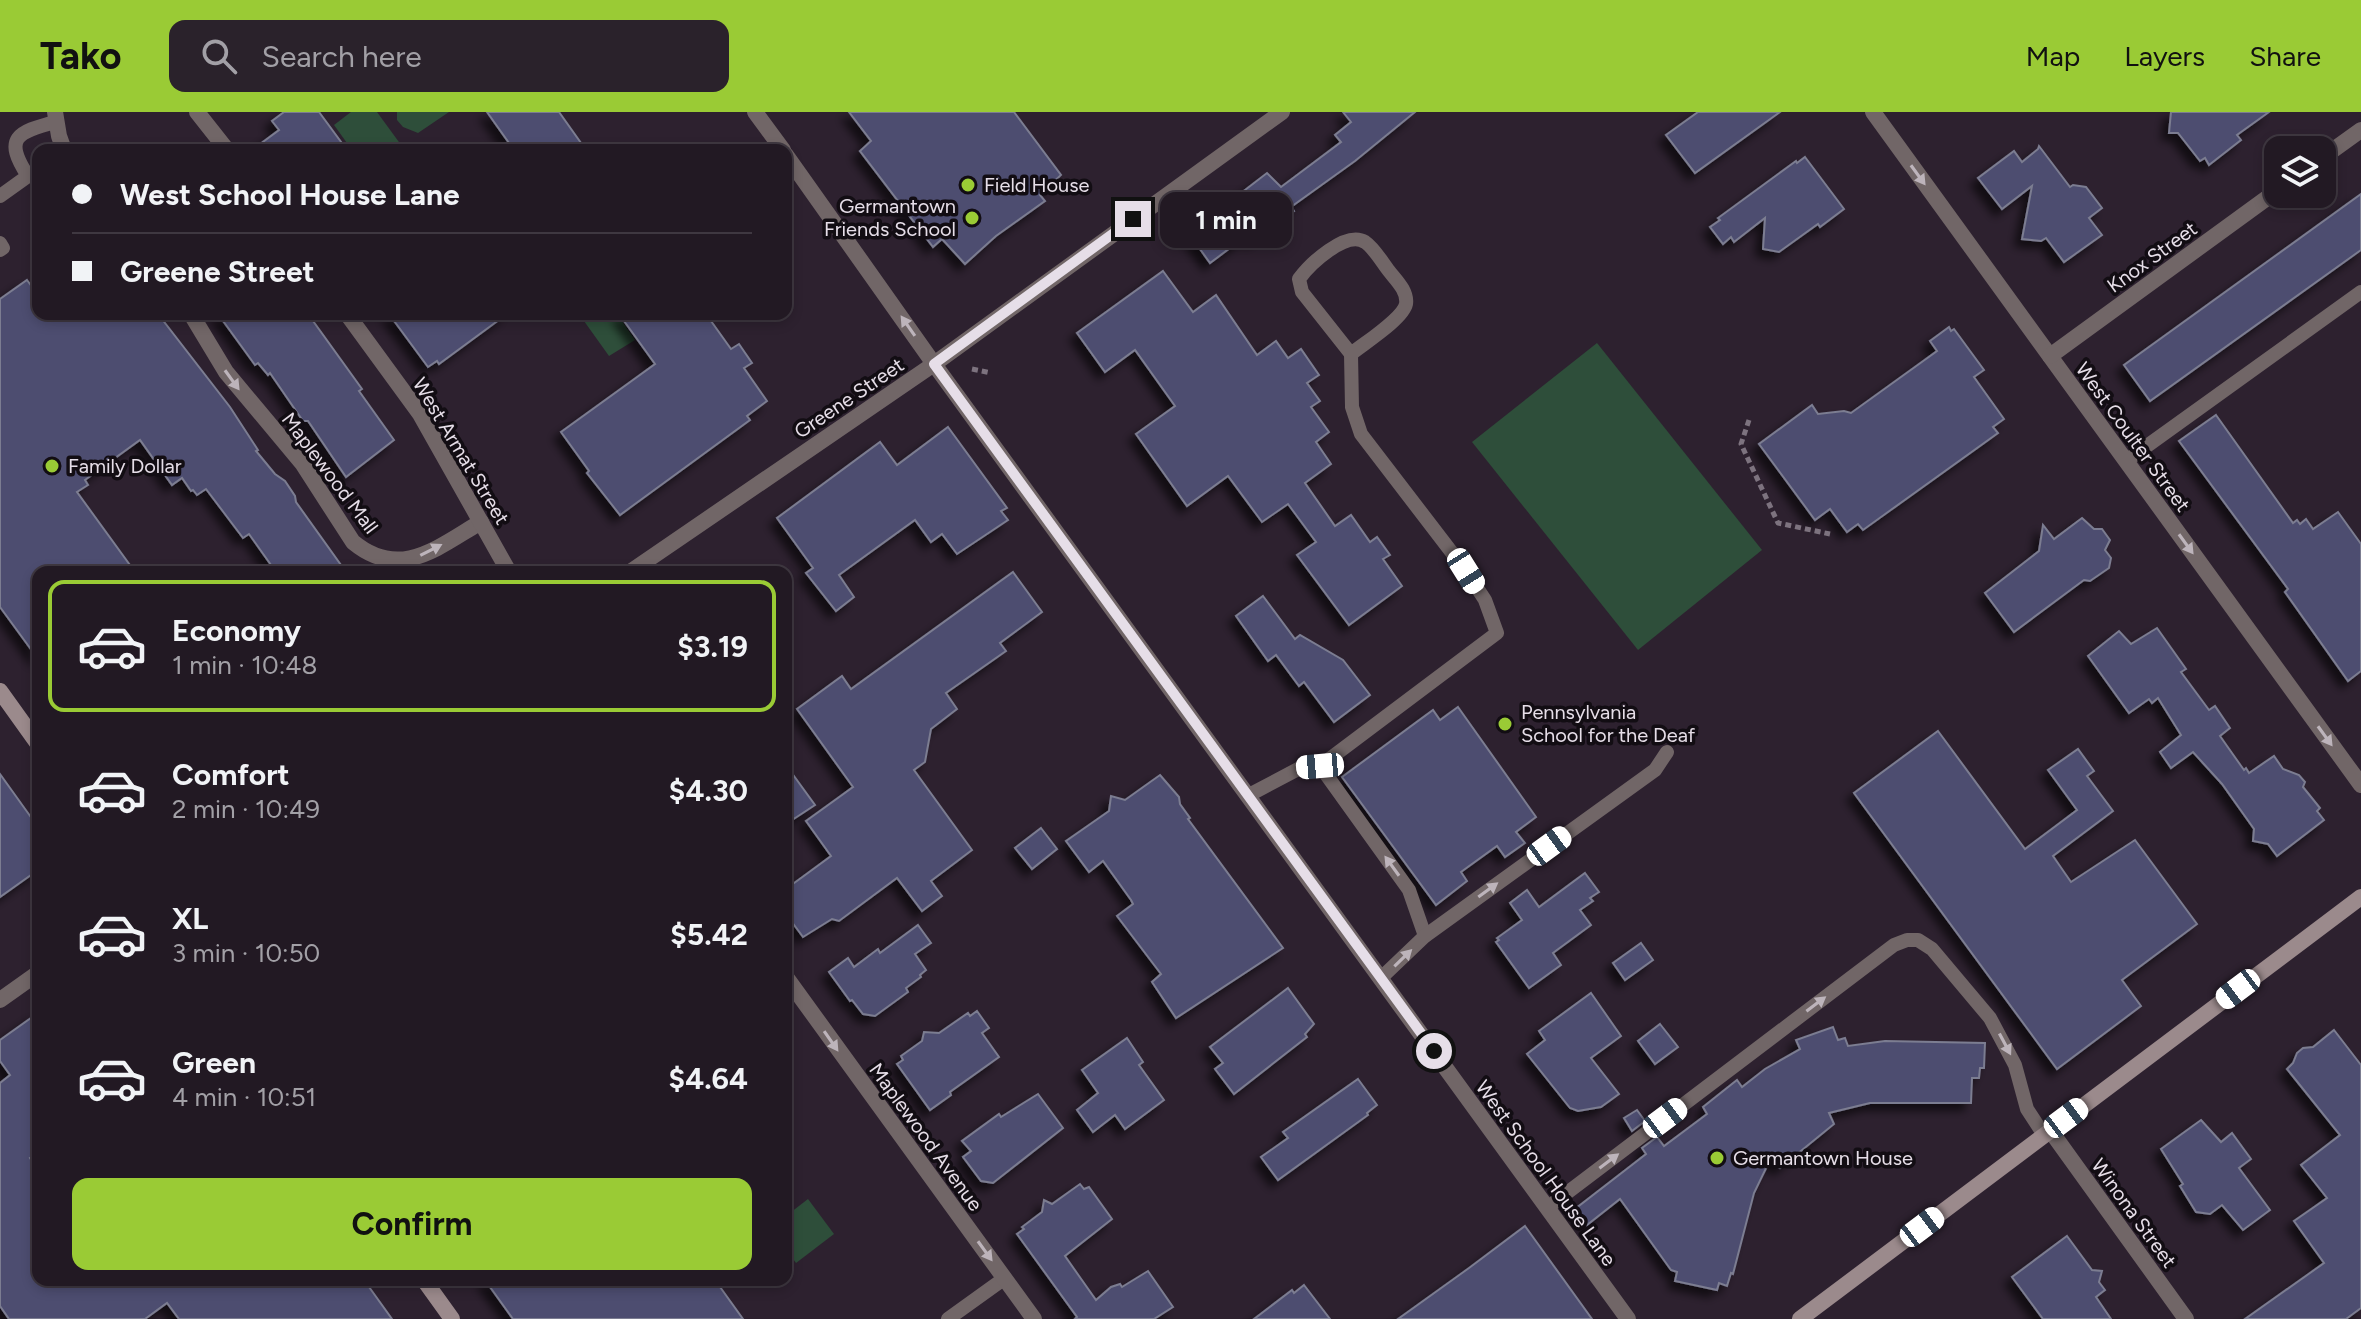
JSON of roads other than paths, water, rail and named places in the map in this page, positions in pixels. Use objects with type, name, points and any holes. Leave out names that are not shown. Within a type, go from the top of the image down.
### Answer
[{"type":"main road","points":[[0,691],[32,736]]},
{"type":"main road","points":[[1800,1319],[2361,897]]},
{"type":"main road","points":[[428,1286],[452,1319]]},
{"type":"street","points":[[197,112],[222,144]]},
{"type":"street","name":"West School House Lane","points":[[755,112],[778,144]]},
{"type":"street","name":"Greene Street","points":[[639,566],[934,364],[1282,112]]},
{"type":"street","name":"West Coulter Street","points":[[1873,112],[2361,785]]},
{"type":"street","points":[[55,117],[62,144]]},
{"type":"street","points":[[2336,148],[2361,130]]},
{"type":"street","name":"West School House Lane","points":[[792,163],[934,364],[1628,1319]]},
{"type":"street","name":"Knox Street","points":[[2050,356],[2264,200]]},
{"type":"street","name":"Maplewood Mall","points":[[195,320],[226,372],[302,463],[344,529],[362,549],[387,559],[402,561],[416,558],[481,522]]},
{"type":"street","name":"West Armat Street","points":[[351,320],[420,414],[506,566]]},
{"type":"street","points":[[0,1000],[32,977]]},
{"type":"street","name":"Maplewood Avenue","points":[[792,985],[1034,1319]]},
{"type":"street","name":"Winona Street","points":[[2047,1133],[2186,1319]]},
{"type":"lane","points":[[0,196],[28,176],[16,159],[15,142],[32,128],[55,117]]},
{"type":"lane","points":[[1249,795],[1300,768],[1320,766],[1497,633],[1485,600],[1466,571],[1361,434],[1352,407],[1351,354],[1302,292],[1299,279],[1306,269],[1344,241],[1356,238],[1368,244],[1404,291],[1406,304],[1400,315],[1351,354]]},
{"type":"lane","points":[[0,243],[3,248],[0,250]]},
{"type":"lane","points":[[2126,461],[2361,292]]},
{"type":"lane","points":[[1381,978],[1425,936],[1655,770],[1667,752]]},
{"type":"lane","points":[[1320,766],[1409,890],[1425,936]]},
{"type":"lane","points":[[1547,1208],[1894,945],[1907,940],[1918,940],[1932,949],[1990,1018],[2015,1065],[2027,1109],[2047,1133]]},
{"type":"lane","points":[[948,1319],[1005,1278]]},
{"type":"place","name":"Field House","points":[[968,185]]},
{"type":"place","name":"Germantown Friends School","points":[[972,218]]},
{"type":"place","name":"Family Dollar","points":[[52,466]]},
{"type":"place","name":"Pennsylvania School for the Deaf","points":[[1505,724]]},
{"type":"place","name":"Germantown House","points":[[1717,1158]]}]
